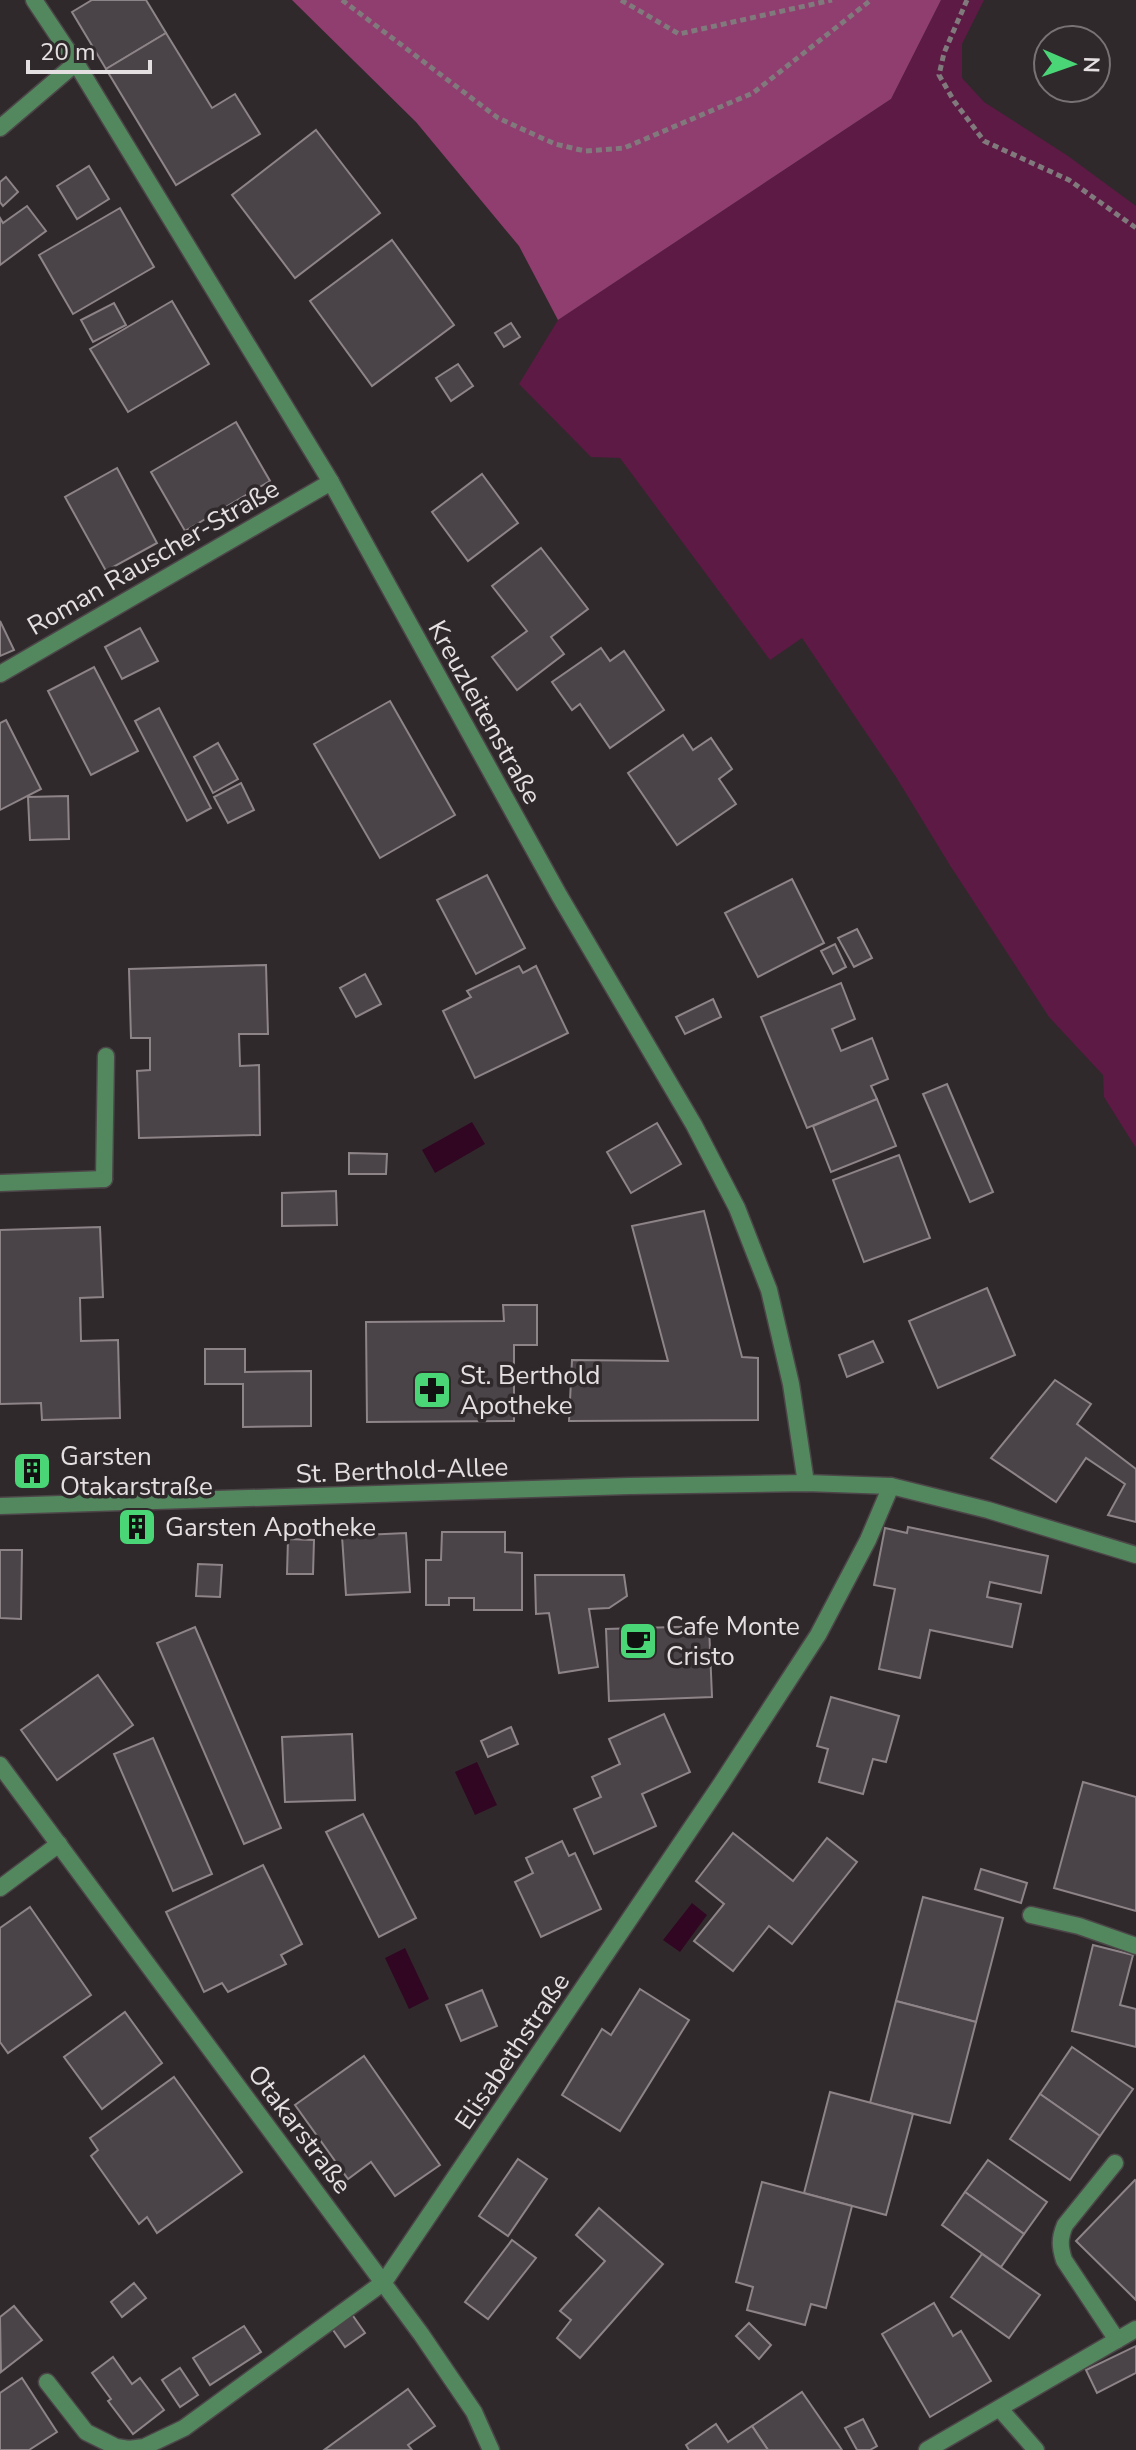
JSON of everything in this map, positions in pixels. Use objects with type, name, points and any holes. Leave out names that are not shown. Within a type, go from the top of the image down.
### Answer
[{"type":"street","name":"Kreuzleitenstraße","points":[[34,0],[76,63],[331,482],[559,895],[694,1125],[737,1208],[769,1290],[791,1384],[806,1483]]},
{"type":"street","points":[[0,128],[76,63]]},
{"type":"street","name":"Roman Rauscher-Straße","points":[[0,674],[331,482]]},
{"type":"street","points":[[0,1183],[104,1179],[106,1056]]},
{"type":"street","name":"St. Berthold-Allee","points":[[0,1506],[613,1487],[806,1483],[891,1486],[988,1510],[1136,1555]]},
{"type":"street","name":"Elisabethstraße","points":[[47,2382],[86,2432],[116,2447],[144,2447],[184,2428],[384,2282],[818,1635],[868,1540],[891,1486]]},
{"type":"street","name":"Otakarstraße","points":[[0,1765],[384,2282],[474,2412],[491,2450]]},
{"type":"street","points":[[0,1888],[59,1844]]},
{"type":"street","points":[[1031,1915],[1079,1926],[1136,1946]]},
{"type":"street","points":[[1115,2163],[1065,2225],[1060,2236],[1060,2248],[1064,2260],[1117,2340]]},
{"type":"street","points":[[927,2450],[1136,2329]]},
{"type":"street","points":[[1000,2409],[1036,2450]]},
{"type":"path","points":[[342,0],[498,118],[555,144],[585,151],[624,148],[753,93],[871,0]]},
{"type":"path","points":[[621,0],[679,34],[832,0]]},
{"type":"path","points":[[967,0],[944,53],[939,75],[954,101],[984,141],[1069,180],[1136,228]]},
{"type":"shaded area","points":[[292,0],[941,0],[891,99],[558,320],[519,246],[416,122]]},
{"type":"shaded area","points":[[941,0],[984,0],[962,44],[962,78],[984,102],[1068,156],[1136,206],[1136,1148],[1104,1097],[1103,1075],[1049,1017],[896,777],[802,638],[770,660],[620,458],[591,457],[519,384],[558,320],[891,99]]},
{"type":"shaded area","points":[[472,1122],[485,1144],[435,1173],[422,1150]]},
{"type":"shaded area","points":[[477,1762],[497,1805],[475,1815],[455,1772]]},
{"type":"shaded area","points":[[692,1903],[707,1915],[680,1952],[663,1940]]},
{"type":"shaded area","points":[[405,1948],[429,1999],[409,2009],[385,1958]]},
{"type":"building","points":[[92,0],[146,0],[166,33],[106,69],[72,12]]},
{"type":"building","points":[[166,33],[212,108],[235,94],[260,134],[176,185],[106,69]]},
{"type":"building","points":[[316,130],[380,213],[295,278],[232,195]]},
{"type":"building","points":[[89,166],[109,199],[77,219],[57,186]]},
{"type":"building","points":[[6,177],[18,192],[3,206],[0,202],[0,182]]},
{"type":"building","points":[[27,206],[46,231],[0,265],[0,218],[3,223]]},
{"type":"building","points":[[120,208],[154,267],[73,314],[39,255]]},
{"type":"building","points":[[392,240],[454,325],[372,386],[310,301]]},
{"type":"building","points":[[172,301],[209,364],[128,412],[90,349]]},
{"type":"building","points":[[114,303],[126,325],[93,342],[81,320]]},
{"type":"building","points":[[511,323],[520,337],[504,347],[495,333]]},
{"type":"building","points":[[458,364],[473,386],[451,401],[436,378]]},
{"type":"building","points":[[236,422],[270,481],[185,531],[151,472]]},
{"type":"building","points":[[117,468],[157,543],[106,571],[65,497]]},
{"type":"building","points":[[482,474],[518,523],[468,561],[432,512]]},
{"type":"building","points":[[541,548],[588,609],[551,637],[564,654],[517,690],[492,657],[527,631],[492,586]]},
{"type":"building","points":[[0,621],[14,650],[0,656]]},
{"type":"building","points":[[140,628],[158,661],[122,679],[105,647]]},
{"type":"building","points":[[601,648],[610,661],[624,651],[664,710],[610,748],[580,704],[572,710],[552,682]]},
{"type":"building","points":[[94,667],[138,751],[91,775],[48,691]]},
{"type":"building","points":[[390,701],[455,815],[380,858],[314,744]]},
{"type":"building","points":[[159,708],[211,808],[187,821],[135,721]]},
{"type":"building","points":[[6,720],[41,789],[0,810],[0,723]]},
{"type":"building","points":[[683,735],[693,750],[711,738],[732,769],[719,779],[736,804],[677,845],[628,773]]},
{"type":"building","points":[[218,743],[238,779],[213,793],[194,757]]},
{"type":"building","points":[[241,783],[254,810],[228,823],[214,797]]},
{"type":"building","points":[[68,796],[69,839],[30,840],[28,797]]},
{"type":"building","points":[[487,875],[525,948],[476,974],[437,900]]},
{"type":"building","points":[[792,879],[824,943],[758,977],[725,913]]},
{"type":"building","points":[[857,929],[872,958],[854,967],[838,938]]},
{"type":"building","points":[[835,944],[846,967],[833,974],[821,951]]},
{"type":"building","points":[[266,965],[268,1034],[239,1034],[240,1066],[259,1065],[260,1135],[139,1138],[137,1071],[150,1070],[150,1038],[131,1038],[129,969]]},
{"type":"building","points":[[519,966],[523,973],[536,966],[568,1033],[475,1078],[443,1011],[471,997],[467,991]]},
{"type":"building","points":[[365,974],[381,1004],[356,1017],[340,988]]},
{"type":"building","points":[[841,983],[855,1019],[832,1029],[841,1051],[872,1038],[888,1079],[871,1086],[877,1099],[807,1128],[761,1017]]},
{"type":"building","points":[[713,999],[721,1017],[685,1034],[676,1017]]},
{"type":"building","points":[[947,1084],[993,1192],[970,1202],[923,1094]]},
{"type":"building","points":[[877,1099],[896,1146],[831,1172],[813,1126]]},
{"type":"building","points":[[657,1123],[681,1164],[631,1193],[607,1152]]},
{"type":"building","points":[[349,1153],[387,1154],[386,1174],[349,1174]]},
{"type":"building","points":[[899,1155],[930,1238],[864,1262],[833,1180]]},
{"type":"building","points":[[336,1191],[337,1225],[282,1226],[282,1193]]},
{"type":"building","points":[[704,1211],[742,1357],[758,1358],[758,1420],[569,1421],[572,1360],[668,1361],[632,1226]]},
{"type":"building","points":[[100,1227],[103,1297],[80,1298],[81,1341],[118,1340],[120,1418],[42,1420],[41,1403],[0,1404],[0,1230]]},
{"type":"building","points":[[987,1288],[1015,1355],[938,1388],[909,1321]]},
{"type":"building","points":[[503,1305],[537,1305],[537,1345],[514,1345],[514,1421],[367,1422],[366,1322],[504,1321]]},
{"type":"building","points":[[873,1341],[883,1362],[847,1377],[839,1355]]},
{"type":"building","points":[[205,1349],[245,1349],[245,1372],[311,1371],[311,1426],[243,1427],[243,1384],[205,1384]]},
{"type":"building","points":[[1055,1380],[1091,1404],[1077,1424],[1136,1469],[1136,1522],[1108,1515],[1125,1484],[1086,1458],[1056,1502],[991,1458]]},
{"type":"building","name":"Garsten Otakarstraße","points":[[19,1466],[45,1466],[45,1477],[18,1477]]},
{"type":"building","name":"Garsten Apotheke","points":[[123,1520],[151,1521],[150,1534],[122,1533]]},
{"type":"building","points":[[908,1527],[1048,1556],[1041,1593],[990,1582],[987,1597],[1021,1604],[1012,1647],[930,1630],[920,1678],[879,1669],[895,1589],[874,1585],[885,1528],[907,1533]]},
{"type":"building","points":[[442,1532],[505,1532],[505,1552],[522,1553],[522,1610],[474,1610],[474,1598],[449,1598],[449,1605],[426,1605],[426,1560],[441,1560]]},
{"type":"building","points":[[406,1533],[410,1592],[346,1595],[342,1536]]},
{"type":"building","points":[[288,1539],[314,1540],[313,1574],[287,1574]]},
{"type":"building","points":[[0,1550],[22,1550],[21,1619],[0,1618]]},
{"type":"building","points":[[198,1564],[222,1565],[220,1597],[196,1596]]},
{"type":"building","points":[[535,1575],[624,1575],[627,1596],[609,1608],[589,1609],[598,1667],[559,1673],[549,1613],[536,1614]]},
{"type":"building","points":[[709,1626],[712,1697],[609,1701],[606,1629]]},
{"type":"building","points":[[195,1627],[281,1828],[244,1844],[157,1643]]},
{"type":"building","points":[[98,1675],[133,1725],[57,1780],[21,1730]]},
{"type":"building","points":[[831,1697],[899,1716],[886,1762],[873,1759],[863,1794],[819,1782],[828,1749],[817,1746]]},
{"type":"building","points":[[664,1714],[690,1772],[642,1794],[656,1826],[594,1854],[574,1809],[601,1797],[592,1777],[620,1764],[609,1739]]},
{"type":"building","points":[[511,1727],[518,1744],[488,1757],[481,1741]]},
{"type":"building","points":[[352,1734],[355,1800],[285,1802],[282,1737]]},
{"type":"building","points":[[153,1738],[212,1874],[173,1891],[114,1754]]},
{"type":"building","points":[[1083,1782],[1136,1797],[1136,1911],[1054,1888]]},
{"type":"building","points":[[363,1814],[416,1918],[379,1937],[326,1832]]},
{"type":"building","points":[[733,1833],[793,1881],[827,1838],[857,1862],[792,1944],[769,1926],[733,1971],[694,1941],[724,1904],[696,1881]]},
{"type":"building","points":[[562,1841],[569,1856],[575,1853],[601,1909],[541,1937],[515,1882],[533,1873],[526,1858]]},
{"type":"building","points":[[263,1865],[302,1944],[281,1955],[286,1964],[228,1992],[222,1983],[204,1992],[166,1912]]},
{"type":"building","points":[[981,1869],[1027,1883],[1021,1903],[975,1889]]},
{"type":"building","points":[[923,1897],[1003,1918],[976,2022],[896,2001]]},
{"type":"building","points":[[30,1907],[91,1995],[8,2053],[0,2042],[0,1928]]},
{"type":"building","points":[[1093,1945],[1133,1955],[1120,2005],[1136,2009],[1136,2047],[1072,2031]]},
{"type":"building","points":[[640,1989],[689,2020],[620,2131],[562,2095],[602,2029],[611,2035]]},
{"type":"building","points":[[482,1990],[497,2026],[461,2041],[446,2005]]},
{"type":"building","points":[[896,2001],[976,2022],[950,2123],[870,2103]]},
{"type":"building","points":[[125,2012],[162,2063],[102,2109],[64,2057]]},
{"type":"building","points":[[1072,2047],[1133,2089],[1100,2136],[1040,2094]]},
{"type":"building","points":[[364,2056],[440,2165],[395,2196],[371,2162],[348,2179],[295,2105]]},
{"type":"building","points":[[174,2077],[242,2172],[157,2233],[147,2217],[139,2224],[91,2156],[98,2150],[90,2138]]},
{"type":"building","points":[[830,2092],[913,2114],[886,2215],[804,2193]]},
{"type":"building","points":[[1040,2094],[1100,2136],[1070,2180],[1010,2139]]},
{"type":"building","points":[[518,2159],[547,2179],[508,2236],[479,2216]]},
{"type":"building","points":[[988,2160],[1047,2202],[1024,2234],[965,2192]]},
{"type":"building","points":[[1136,2181],[1136,2300],[1076,2241]]},
{"type":"building","points":[[762,2182],[852,2206],[826,2308],[811,2304],[805,2325],[747,2310],[753,2287],[736,2282]]},
{"type":"building","points":[[965,2192],[1024,2234],[1001,2267],[942,2225]]},
{"type":"building","points":[[599,2208],[663,2264],[580,2358],[557,2338],[571,2320],[560,2311],[605,2261],[576,2235]]},
{"type":"building","points":[[512,2240],[536,2258],[488,2319],[465,2302]]},
{"type":"building","points":[[982,2254],[1040,2295],[1009,2338],[951,2297]]},
{"type":"building","points":[[134,2283],[146,2298],[122,2317],[111,2302]]},
{"type":"building","points":[[934,2303],[953,2336],[961,2331],[991,2381],[930,2417],[882,2334]]},
{"type":"building","points":[[14,2306],[42,2340],[1,2372],[0,2317]]},
{"type":"building","points":[[351,2313],[365,2333],[345,2347],[331,2327]]},
{"type":"building","points":[[749,2323],[771,2345],[759,2359],[736,2336]]},
{"type":"building","points":[[244,2326],[261,2352],[210,2385],[193,2358]]},
{"type":"building","points":[[1136,2346],[1136,2373],[1097,2393],[1086,2370]]},
{"type":"building","points":[[113,2357],[132,2384],[140,2378],[164,2410],[133,2434],[92,2373]]},
{"type":"building","points":[[180,2368],[198,2395],[180,2407],[162,2380]]},
{"type":"building","points":[[22,2378],[57,2432],[29,2450],[0,2450],[0,2393]]},
{"type":"building","points":[[408,2389],[435,2426],[408,2445],[412,2450],[324,2450]]},
{"type":"building","points":[[802,2392],[842,2450],[768,2450],[752,2426]]},
{"type":"building","points":[[863,2419],[877,2446],[870,2450],[857,2450],[845,2428]]},
{"type":"building","points":[[716,2424],[728,2442],[752,2426],[768,2450],[689,2450],[686,2445]]},
{"type":"place","name":"St. Berthold Apotheke","points":[[432,1390]]},
{"type":"place","name":"Garsten Otakarstraße","points":[[32,1471]]},
{"type":"place","name":"Garsten Apotheke","points":[[137,1527]]},
{"type":"place","name":"Cafe Monte Cristo","points":[[638,1641]]}]
